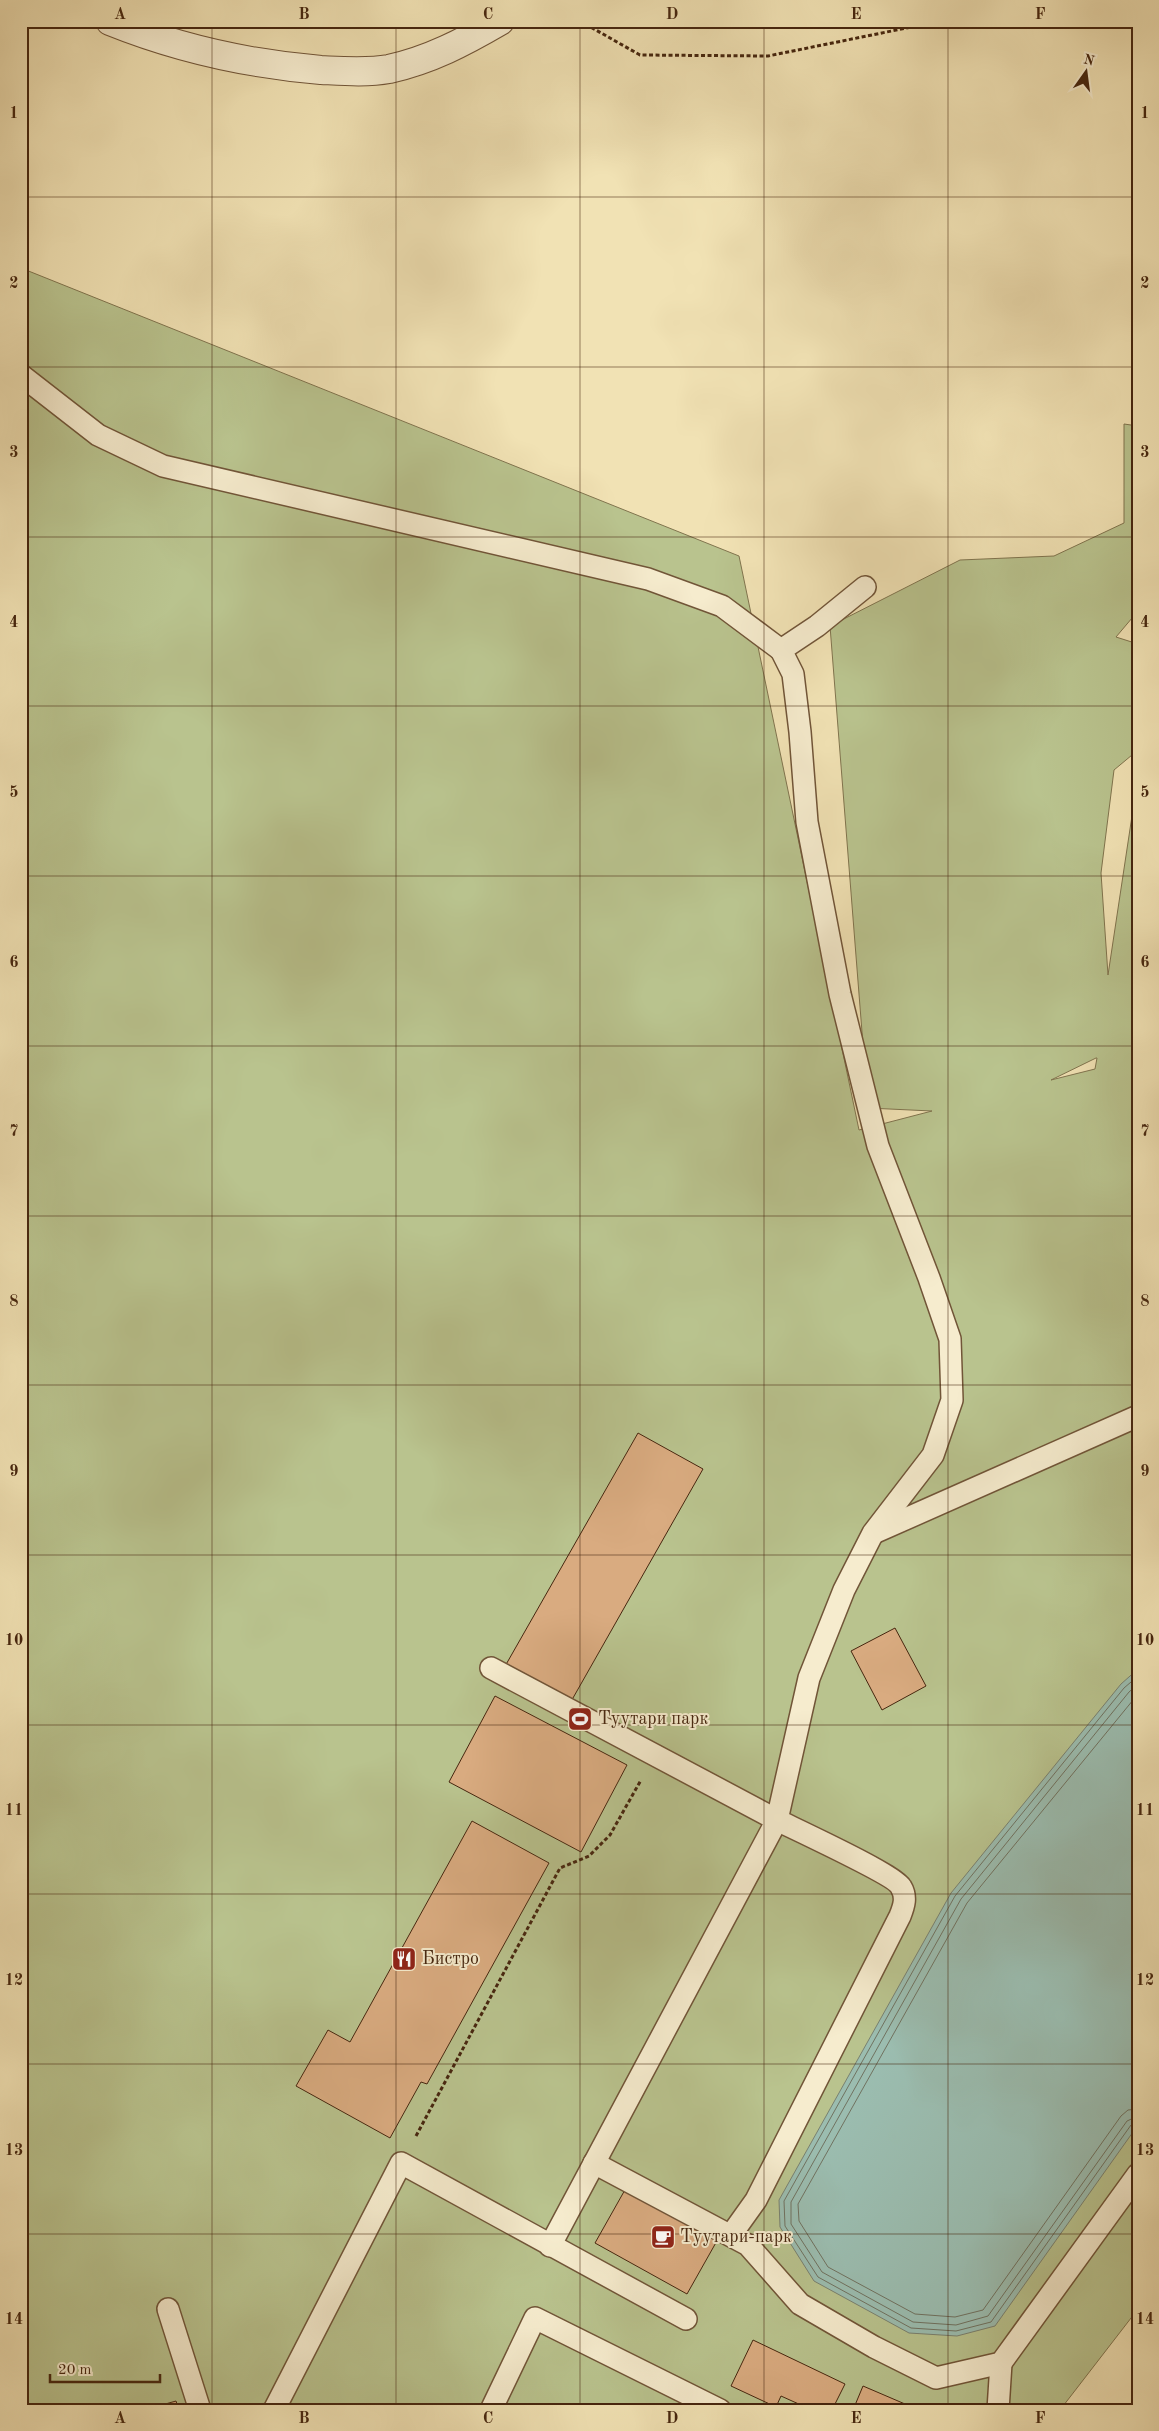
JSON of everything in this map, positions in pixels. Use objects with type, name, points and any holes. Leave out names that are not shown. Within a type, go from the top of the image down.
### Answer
[{"type":"street","points":[[110,21],[149,37],[273,66],[342,71],[387,69],[421,60],[454,48],[500,21]]},
{"type":"lane","points":[[21,375],[98,435],[163,466],[648,579],[722,606],[782,650],[793,674],[800,732],[807,822],[840,994],[878,1146],[930,1278],[950,1339],[952,1400],[932,1455],[873,1533],[844,1590],[809,1678],[777,1820],[550,2246]]},
{"type":"lane","points":[[782,650],[817,626],[865,587]]},
{"type":"lane","points":[[873,1533],[1138,1416]]},
{"type":"lane","points":[[491,1668],[777,1820],[883,1873],[901,1885],[906,1900],[900,1916],[756,2200],[730,2235]]},
{"type":"lane","points":[[274,2410],[402,2163],[686,2319]]},
{"type":"lane","points":[[594,2163],[748,2245],[800,2304],[874,2348],[936,2378],[1001,2363]]},
{"type":"lane","points":[[998,2410],[1001,2363],[1138,2174]]},
{"type":"lane","points":[[168,2309],[200,2410]]},
{"type":"lane","points":[[491,2410],[535,2318],[720,2410]]},
{"type":"path","points":[[580,21],[640,55],[758,56],[768,56],[941,21]]},
{"type":"path","points":[[402,2163],[560,1868],[589,1856],[610,1835],[655,1755]]},
{"type":"green space","name":"Туутари парк","points":[[21,268],[739,556],[859,1130],[932,1111],[868,1108],[830,626],[960,560],[1054,556],[1124,523],[1124,424],[1138,426],[1138,611],[1116,637],[1138,644],[1138,750],[1114,770],[1101,873],[1108,975],[1138,776],[1138,2309],[1060,2410],[21,2410]],"holes":[[[1097,1058],[1095,1069],[1051,1080]]]},
{"type":"water","points":[[1138,1669],[1138,2125],[995,2326],[957,2336],[909,2333],[814,2281],[780,2227],[779,2200],[951,1893],[1121,1684]]},
{"type":"building","points":[[638,1433],[703,1469],[569,1705],[504,1668]]},
{"type":"building","points":[[895,1628],[926,1686],[882,1710],[851,1651]]},
{"type":"building","points":[[495,1696],[627,1765],[581,1852],[449,1782]]},
{"type":"building","points":[[472,1821],[549,1863],[427,2084],[421,2082],[390,2138],[296,2086],[328,2030],[350,2042]]},
{"type":"building","points":[[626,2188],[718,2239],[687,2294],[595,2243]]},
{"type":"building","points":[[753,2340],[845,2384],[832,2410],[812,2410],[781,2396],[776,2407],[731,2386]]},
{"type":"building","points":[[863,2386],[919,2410],[853,2410]]},
{"type":"building","points":[[176,2401],[179,2410],[144,2410]]},
{"type":"place","name":"Туутари парк","points":[[580,1719]]},
{"type":"place","name":"Бистро","points":[[404,1959]]},
{"type":"place","name":"Туутари-парк","points":[[663,2237]]}]
